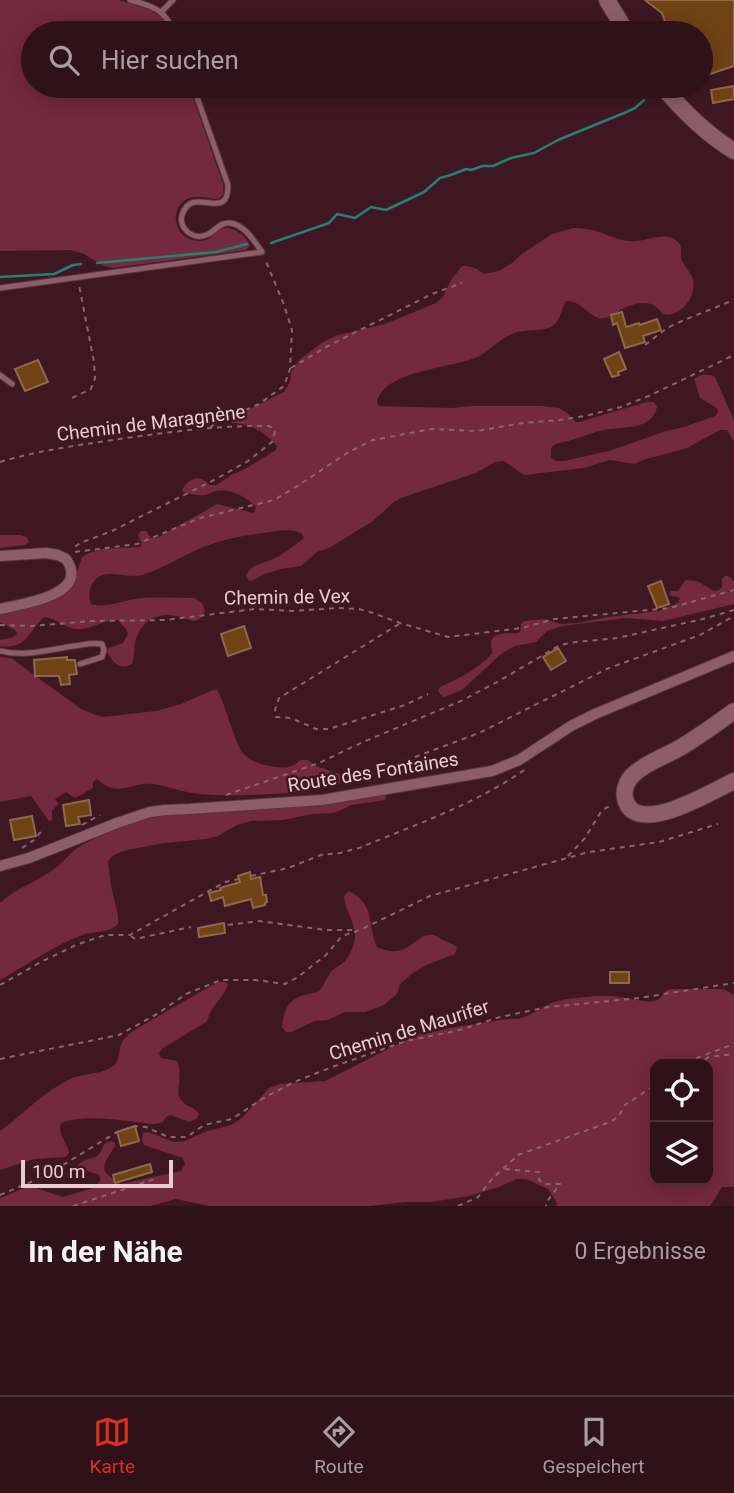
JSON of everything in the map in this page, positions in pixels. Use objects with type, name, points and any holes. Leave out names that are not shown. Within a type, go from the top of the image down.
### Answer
[{"type":"main road","points":[[607,0],[621,21]]},
{"type":"main road","points":[[621,0],[626,21]]},
{"type":"main road","points":[[672,98],[695,122],[734,151]]},
{"type":"main road","points":[[734,711],[702,734],[634,774],[626,786],[626,799],[631,808],[638,812],[661,814],[734,781]]},
{"type":"street","points":[[0,555],[47,553],[65,558],[71,576],[62,591],[0,609]]},
{"type":"street","name":"Route des Fontaines","points":[[0,866],[29,858],[150,812],[322,800],[492,771],[519,760],[571,726],[734,656]]},
{"type":"lane","points":[[130,0],[162,11],[170,21]]},
{"type":"lane","points":[[162,11],[173,0]]},
{"type":"lane","points":[[0,288],[262,252],[250,234],[238,225],[223,224],[206,235],[197,236],[189,234],[183,227],[181,220],[186,207],[200,201],[216,204],[223,201],[228,193],[228,185],[197,98]]},
{"type":"lane","points":[[0,374],[12,384]]},
{"type":"lane","points":[[0,651],[33,654],[102,644],[102,657],[80,664]]},
{"type":"path","points":[[211,428],[214,424],[259,404],[284,386],[290,369],[292,330],[285,305],[262,252]]},
{"type":"path","points":[[72,398],[91,389],[95,378],[78,277]]},
{"type":"path","points":[[290,369],[328,346],[432,294],[462,283]]},
{"type":"path","points":[[645,345],[667,328],[734,300]]},
{"type":"path","points":[[65,558],[75,552],[137,544],[200,518],[274,500],[347,453],[373,440],[432,429],[477,431],[584,416],[621,407],[651,395],[734,355]]},
{"type":"path","name":"Chemin de Maragnène","points":[[0,461],[77,446],[211,428],[268,426],[275,433],[272,442],[248,461],[112,531],[80,543],[75,552]]},
{"type":"path","name":"Chemin de Vex","points":[[0,625],[165,620],[255,609],[293,611],[338,608],[359,609],[449,637],[522,628],[554,620],[670,608],[734,590]]},
{"type":"path","points":[[220,798],[319,763],[461,701],[560,645],[617,638],[734,610]]},
{"type":"path","points":[[348,786],[356,779],[479,733],[609,668],[700,635],[734,616]]},
{"type":"path","points":[[400,623],[279,698],[276,717],[291,718],[316,729],[329,729],[405,705],[428,694]]},
{"type":"path","points":[[251,876],[288,868],[321,855],[359,848],[476,798],[531,765]]},
{"type":"path","points":[[566,858],[585,838],[602,810],[626,799]]},
{"type":"path","points":[[0,1059],[119,1034],[157,1014],[186,994],[221,980],[255,980],[285,984],[326,955],[342,936],[430,896],[589,852],[659,842],[718,824]]},
{"type":"path","points":[[20,850],[34,841],[44,828]]},
{"type":"path","points":[[0,985],[76,945],[105,935],[130,935],[225,882],[239,879]]},
{"type":"path","points":[[228,925],[258,921],[326,930],[360,930]]},
{"type":"path","points":[[130,935],[135,939],[191,927]]},
{"type":"path","name":"Chemin de Maurifer","points":[[0,1195],[46,1176],[128,1127],[146,1127],[169,1137],[187,1137],[204,1125],[232,1118],[294,1082],[405,1041],[548,1007],[639,998],[734,983]]},
{"type":"path","points":[[695,1059],[734,1044]]},
{"type":"path","points":[[704,1059],[709,1056],[734,1054]]},
{"type":"path","points":[[458,1206],[478,1197],[518,1155],[610,1122],[618,1117],[625,1105],[650,1089]]},
{"type":"path","points":[[503,1169],[539,1172],[539,1180],[544,1184],[559,1184],[546,1206]]},
{"type":"path","points":[[73,1206],[155,1179]]},
{"type":"shaded area","points":[[0,0],[119,0],[160,16],[165,21],[21,21],[21,98],[193,98],[223,184],[223,193],[216,199],[187,199],[177,210],[177,226],[187,238],[197,241],[208,239],[220,229],[229,228],[242,235],[250,246],[246,250],[113,268],[70,250],[0,251]]},
{"type":"shaded area","points":[[573,228],[593,230],[626,241],[666,237],[677,241],[682,261],[693,279],[690,299],[676,313],[663,314],[655,306],[641,303],[605,318],[595,316],[577,304],[566,301],[554,325],[541,330],[517,332],[475,358],[403,378],[390,384],[381,393],[377,404],[452,408],[542,406],[559,408],[579,422],[654,402],[657,407],[654,415],[643,424],[600,431],[556,444],[551,448],[551,457],[556,461],[564,461],[609,451],[715,416],[717,408],[700,398],[694,379],[707,375],[715,377],[734,420],[734,442],[727,430],[720,430],[687,448],[635,464],[610,460],[584,468],[524,475],[504,461],[495,462],[476,473],[401,498],[373,521],[329,548],[317,552],[301,566],[281,569],[251,581],[246,576],[251,569],[290,549],[304,538],[301,533],[283,530],[249,535],[206,546],[142,575],[106,574],[96,579],[91,588],[91,604],[110,605],[142,598],[194,598],[202,603],[205,611],[196,620],[171,615],[150,620],[139,632],[132,664],[127,666],[117,665],[107,652],[109,648],[123,643],[128,634],[118,620],[77,629],[44,617],[22,642],[0,646],[0,640],[17,634],[15,630],[0,622],[0,614],[17,611],[68,592],[82,557],[87,554],[102,549],[140,547],[142,544],[138,535],[141,531],[146,531],[151,538],[157,538],[217,504],[254,513],[256,507],[252,503],[232,492],[221,490],[200,495],[182,490],[195,478],[203,479],[210,485],[217,485],[276,450],[277,446],[263,433],[231,421],[284,392],[299,360],[323,342],[338,335],[385,324],[436,303],[443,297],[462,266],[469,266],[484,274],[499,271],[552,234]]},
{"type":"shaded area","points":[[0,535],[20,535],[27,537],[29,541],[26,545],[0,548]]},
{"type":"shaded area","points":[[725,576],[734,581],[734,604],[663,621],[626,618],[562,626],[547,631],[536,642],[509,649],[462,690],[444,697],[438,690],[492,654],[492,638],[520,632],[524,621],[546,619],[560,624],[578,623],[659,611],[678,603],[679,597],[671,596],[670,591],[678,591],[686,580],[697,581],[714,591],[722,587],[722,579]]},
{"type":"shaded area","points":[[0,657],[11,658],[81,709],[103,717],[156,711],[217,690],[241,750],[248,758],[275,767],[292,766],[300,760],[308,760],[316,766],[340,774],[340,783],[303,792],[226,795],[194,793],[153,784],[118,789],[97,779],[93,782],[93,788],[75,798],[66,792],[55,799],[59,804],[52,810],[52,820],[49,821],[31,796],[0,802]]},
{"type":"shaded area","points":[[385,794],[385,800],[352,805],[334,813],[251,821],[206,839],[165,843],[118,853],[108,862],[118,924],[111,929],[71,939],[0,980],[0,903],[47,874],[78,847],[93,839],[128,825],[166,815],[236,811]]},
{"type":"shaded area","points":[[349,891],[358,897],[367,909],[377,947],[397,951],[427,935],[433,935],[455,946],[455,954],[413,973],[400,984],[397,994],[384,1005],[365,1012],[345,1012],[328,1020],[315,1021],[286,1032],[282,1027],[285,1011],[290,1003],[298,997],[320,990],[331,972],[348,957],[355,940],[344,896]]},
{"type":"shaded area","points":[[219,982],[228,984],[206,1022],[159,1053],[161,1058],[177,1061],[180,1071],[179,1097],[199,1114],[196,1119],[190,1122],[170,1115],[163,1122],[152,1124],[97,1118],[61,1123],[61,1134],[69,1153],[66,1157],[34,1159],[0,1170],[0,1131],[60,1084],[115,1065],[122,1042],[130,1033]]},
{"type":"shaded area","points":[[673,989],[724,989],[734,995],[734,1187],[722,1187],[710,1206],[556,1206],[557,1203],[548,1189],[526,1179],[517,1179],[469,1196],[431,1202],[370,1206],[209,1206],[176,1199],[150,1206],[0,1206],[0,1198],[25,1188],[36,1188],[63,1197],[96,1187],[100,1175],[81,1169],[78,1165],[96,1157],[104,1144],[111,1141],[115,1146],[104,1167],[108,1175],[121,1184],[181,1171],[185,1164],[183,1158],[144,1145],[143,1133],[148,1132],[174,1142],[185,1141],[207,1131],[231,1125],[243,1117],[269,1088],[280,1084],[325,1081],[414,1036],[518,1019],[566,999],[614,996],[649,1002],[658,1000],[667,990]]},
{"type":"building","points":[[645,0],[734,0],[734,66],[713,73],[713,21],[665,21],[662,13]]},
{"type":"building","points":[[734,86],[734,99],[713,103],[713,90]]},
{"type":"building","points":[[622,312],[626,327],[657,319],[661,330],[643,336],[645,342],[625,348],[617,323],[613,325],[611,315]]},
{"type":"building","points":[[619,352],[626,369],[612,377],[604,359]]},
{"type":"building","points":[[38,360],[48,382],[25,391],[15,369]]},
{"type":"building","points":[[661,581],[669,604],[657,608],[648,586]]},
{"type":"building","points":[[244,626],[251,648],[228,656],[221,634]]},
{"type":"building","points":[[558,648],[566,661],[551,670],[543,657]]},
{"type":"building","points":[[67,657],[67,660],[75,660],[77,674],[69,675],[70,684],[61,685],[59,676],[35,676],[34,660]]},
{"type":"building","points":[[89,800],[91,815],[78,817],[80,824],[66,826],[63,805]]},
{"type":"building","points":[[32,816],[36,836],[14,840],[10,820]]},
{"type":"building","points":[[250,872],[251,879],[260,877],[263,895],[266,895],[265,905],[253,908],[251,899],[225,906],[223,897],[211,901],[209,893],[240,882],[238,876]]},
{"type":"building","points":[[224,923],[225,933],[199,937],[198,928]]},
{"type":"building","points":[[610,972],[629,972],[629,983],[610,983]]},
{"type":"building","points":[[135,1126],[139,1141],[121,1146],[117,1132]]},
{"type":"building","points":[[150,1164],[152,1172],[115,1183],[113,1175]]},
{"type":"waterway","points":[[271,243],[329,223],[337,214],[355,218],[371,207],[386,210],[424,192],[440,178],[534,153],[558,140],[635,108],[644,100]]},
{"type":"waterway","points":[[97,263],[216,252],[247,244]]},
{"type":"waterway","points":[[0,277],[54,274],[81,264]]}]
